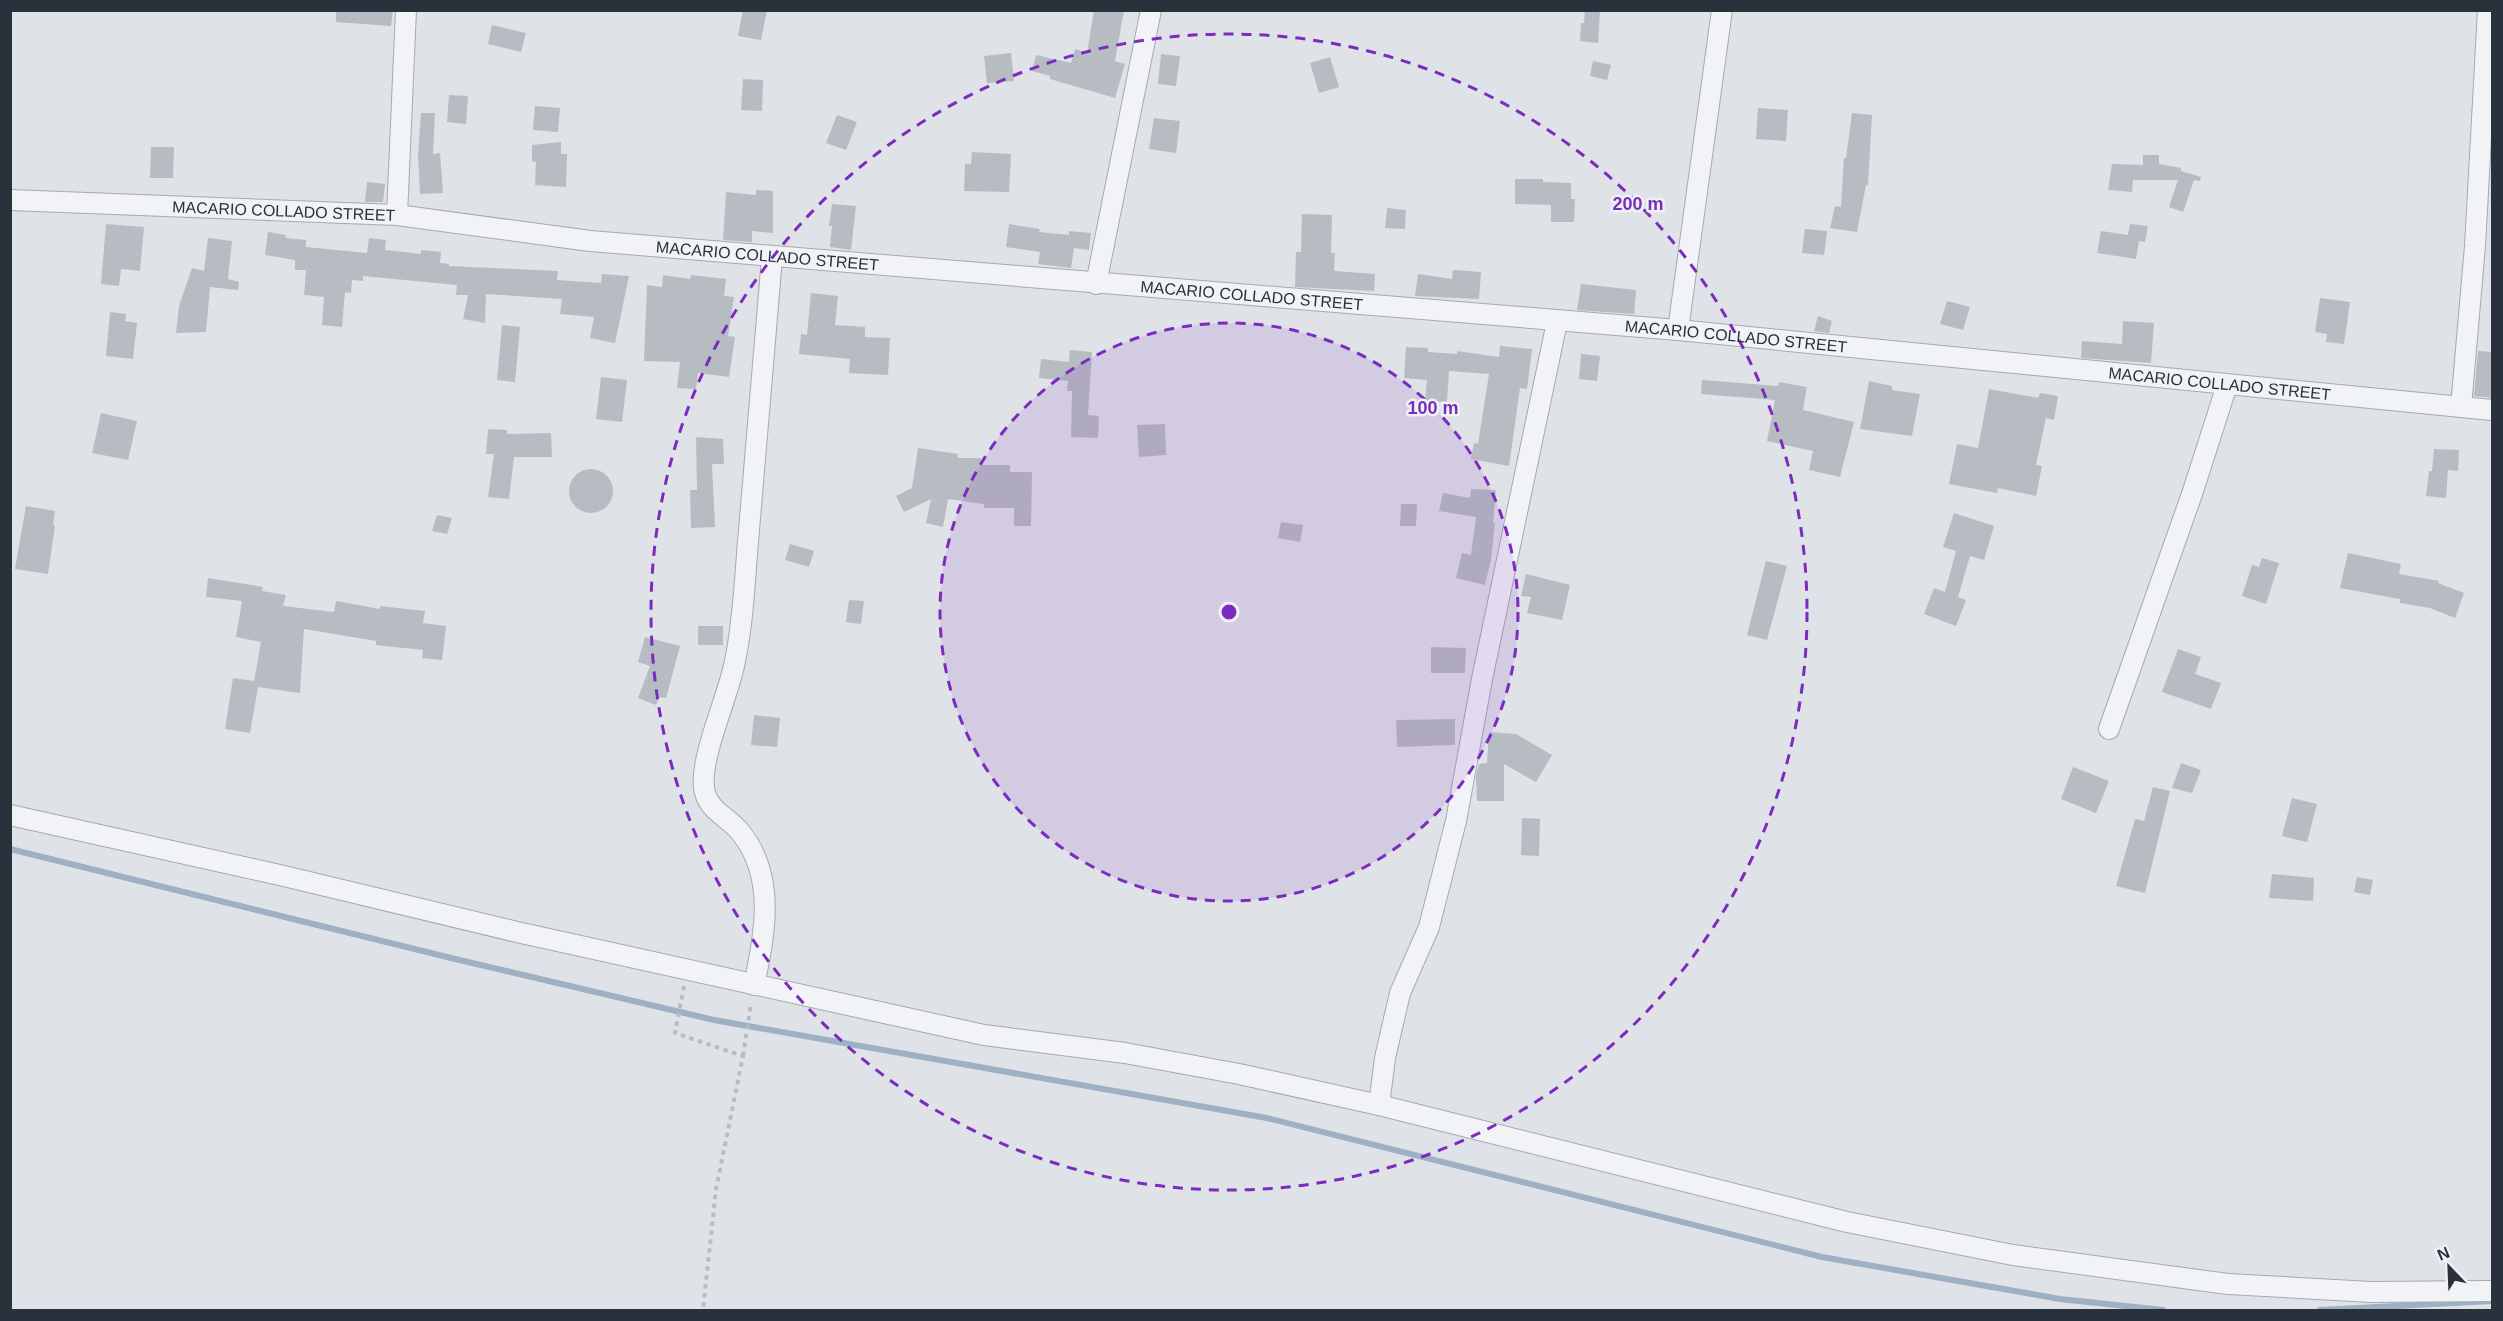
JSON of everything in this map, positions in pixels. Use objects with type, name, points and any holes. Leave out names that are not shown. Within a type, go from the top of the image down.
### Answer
[{"type":"street","points":[[397,215],[406,10]]},
{"type":"street","points":[[1096,284],[1151,10]]},
{"type":"street","points":[[1678,330],[1722,10]]},
{"type":"street","points":[[2461,407],[2475,246],[2488,10]]},
{"type":"street","name":"MACARIO COLLADO STREET","points":[[10,200],[397,215],[590,241],[772,258],[1678,330],[2493,410]]},
{"type":"street","points":[[753,992],[761,952],[764,880],[756,855],[740,831],[711,805],[704,788],[706,762],[735,661],[756,456],[772,258]]},
{"type":"street","points":[[1379,1105],[1385,1058],[1400,993],[1429,927],[1456,821],[1482,679],[1557,322]]},
{"type":"street","points":[[2109,729],[2193,491],[2227,385]]},
{"type":"street","points":[[10,815],[753,992],[984,1035],[1125,1053],[1239,1074],[1379,1105],[1848,1222],[2013,1255],[2228,1284],[2371,1292],[2493,1291]]},
{"type":"path","points":[[684,985],[675,1033],[743,1056]]},
{"type":"path","points":[[703,1311],[716,1189],[743,1056],[753,992]]},
{"type":"building","points":[[336,10],[393,10],[391,26],[336,22]]},
{"type":"building","points":[[743,10],[767,10],[761,40],[738,36]]},
{"type":"building","points":[[1094,10],[1124,10],[1115,61],[1125,64],[1115,98],[1050,79],[1050,76],[1032,71],[1036,55],[1071,63],[1075,49],[1087,53]]},
{"type":"building","points":[[1585,10],[1600,10],[1598,43],[1580,41],[1581,23],[1584,23]]},
{"type":"building","points":[[492,25],[526,33],[521,52],[488,44]]},
{"type":"building","points":[[1011,53],[1014,81],[987,83],[984,56]]},
{"type":"building","points":[[1161,54],[1180,56],[1176,86],[1158,84]]},
{"type":"building","points":[[1330,57],[1339,87],[1319,93],[1310,63]]},
{"type":"building","points":[[1593,61],[1611,65],[1607,80],[1590,76]]},
{"type":"building","points":[[743,79],[763,80],[762,111],[741,110]]},
{"type":"building","points":[[449,95],[468,96],[466,124],[447,122]]},
{"type":"building","points":[[535,106],[560,108],[558,132],[533,130]]},
{"type":"building","points":[[1758,108],[1788,110],[1786,141],[1756,139]]},
{"type":"building","points":[[421,113],[435,113],[433,154],[440,153],[443,193],[420,194],[418,155]]},
{"type":"building","points":[[1852,113],[1872,115],[1868,185],[1866,185],[1857,232],[1830,228],[1835,206],[1841,207],[1844,158],[1846,158]]},
{"type":"building","points":[[837,115],[857,122],[846,150],[826,143]]},
{"type":"building","points":[[1154,118],[1180,121],[1176,153],[1149,149]]},
{"type":"building","points":[[561,142],[561,154],[567,154],[566,187],[535,185],[536,162],[532,161],[532,145]]},
{"type":"building","points":[[151,147],[174,147],[173,178],[150,178]]},
{"type":"building","points":[[972,152],[1011,154],[1009,192],[964,191],[965,164],[971,164]]},
{"type":"building","points":[[2143,155],[2159,155],[2159,164],[2181,168],[2181,171],[2201,177],[2200,181],[2194,180],[2183,212],[2169,207],[2178,180],[2133,180],[2132,192],[2108,190],[2112,164],[2143,165]]},
{"type":"building","points":[[1515,179],[1543,179],[1543,182],[1571,183],[1571,199],[1575,199],[1574,222],[1551,222],[1551,205],[1515,204]]},
{"type":"building","points":[[367,182],[385,184],[383,202],[365,202]]},
{"type":"building","points":[[756,190],[773,191],[773,233],[752,231],[752,242],[723,240],[726,192],[756,195]]},
{"type":"building","points":[[832,204],[856,206],[851,250],[830,247],[832,226],[829,226]]},
{"type":"building","points":[[1387,208],[1406,210],[1405,229],[1385,228]]},
{"type":"building","points":[[1302,214],[1332,215],[1331,253],[1335,253],[1334,271],[1375,274],[1374,291],[1295,287],[1296,252],[1301,252]]},
{"type":"building","points":[[106,224],[144,227],[140,271],[121,269],[119,286],[101,284]]},
{"type":"building","points":[[1009,224],[1040,229],[1039,232],[1069,235],[1069,231],[1091,233],[1089,250],[1074,248],[1071,268],[1038,264],[1040,252],[1006,247]]},
{"type":"building","points":[[2130,224],[2148,226],[2145,242],[2139,241],[2136,259],[2097,253],[2101,231],[2128,235]]},
{"type":"building","points":[[1805,229],[1827,231],[1824,255],[1802,253]]},
{"type":"building","points":[[268,232],[286,235],[285,238],[306,240],[306,247],[367,253],[369,238],[386,240],[385,250],[421,254],[421,250],[441,252],[440,263],[449,264],[449,266],[558,271],[557,280],[601,283],[602,274],[629,276],[615,343],[590,338],[594,317],[560,314],[562,299],[486,294],[485,323],[463,319],[468,295],[456,295],[457,285],[363,276],[363,281],[352,280],[351,293],[345,292],[342,327],[322,325],[324,297],[304,295],[306,270],[295,270],[295,260],[265,255]]},
{"type":"building","points":[[208,238],[232,241],[228,279],[239,282],[238,290],[210,287],[206,332],[176,333],[179,306],[192,268],[204,271]]},
{"type":"building","points":[[1453,270],[1481,272],[1479,299],[1415,296],[1418,274],[1452,279]]},
{"type":"building","points":[[663,275],[690,279],[691,275],[726,279],[724,296],[734,297],[728,336],[735,337],[729,377],[698,373],[696,389],[677,388],[680,362],[644,361],[647,285],[662,287]]},
{"type":"building","points":[[1581,284],[1636,290],[1634,314],[1577,310]]},
{"type":"building","points":[[811,293],[838,296],[835,325],[865,327],[865,337],[890,338],[888,375],[849,373],[850,359],[799,354],[801,334],[807,335]]},
{"type":"building","points":[[2320,298],[2350,302],[2344,344],[2326,342],[2327,334],[2315,332]]},
{"type":"building","points":[[1947,301],[1970,307],[1963,330],[1940,324]]},
{"type":"building","points":[[110,312],[126,314],[125,321],[137,323],[133,359],[106,356]]},
{"type":"building","points":[[1818,316],[1832,321],[1829,333],[1814,331]]},
{"type":"building","points":[[2123,321],[2154,323],[2151,363],[2081,358],[2082,341],[2122,344]]},
{"type":"building","points":[[502,325],[520,327],[515,382],[497,380]]},
{"type":"building","points":[[1500,346],[1532,349],[1527,389],[1520,388],[1509,466],[1471,459],[1474,443],[1478,444],[1489,374],[1449,371],[1447,402],[1425,401],[1427,380],[1404,378],[1406,347],[1428,348],[1428,352],[1457,354],[1457,351],[1499,357]]},
{"type":"building","points":[[1070,350],[1092,352],[1088,415],[1099,416],[1098,438],[1071,437],[1072,391],[1067,391],[1068,381],[1039,378],[1041,359],[1069,362]]},
{"type":"building","points":[[2478,351],[2493,352],[2493,398],[2474,396]]},
{"type":"building","points":[[1581,354],[1600,356],[1597,381],[1579,379]]},
{"type":"building","points":[[601,377],[627,380],[622,422],[596,419]]},
{"type":"building","points":[[1702,380],[1778,386],[1779,382],[1807,387],[1803,410],[1854,422],[1840,477],[1809,470],[1813,451],[1767,441],[1775,400],[1701,394]]},
{"type":"building","points":[[1869,381],[1892,386],[1892,390],[1920,394],[1912,436],[1860,429]]},
{"type":"building","points":[[1989,389],[2038,398],[2040,393],[2058,396],[2054,420],[2046,418],[2036,465],[2042,466],[2036,496],[1998,488],[1997,493],[1949,484],[1957,444],[1978,448]]},
{"type":"building","points":[[101,413],[137,421],[128,460],[92,453]]},
{"type":"building","points":[[1165,424],[1166,455],[1139,457],[1137,425]]},
{"type":"building","points":[[488,429],[507,430],[507,434],[551,433],[552,457],[514,457],[509,499],[488,497],[494,454],[486,454]]},
{"type":"building","points":[[696,437],[723,439],[724,464],[712,464],[715,527],[691,528],[690,490],[697,490]]},
{"type":"building","points":[[918,448],[958,454],[958,458],[981,458],[981,465],[1010,465],[1010,472],[1032,472],[1031,526],[1014,526],[1014,508],[984,508],[984,504],[948,499],[943,527],[926,523],[931,499],[904,512],[896,496],[912,488]]},
{"type":"building","points":[[2434,449],[2459,450],[2458,471],[2448,470],[2446,498],[2426,496]]},
{"type":"building","points":[[591,469],[600,470],[607,475],[612,482],[612,500],[607,507],[600,512],[591,513],[582,512],[575,507],[570,500],[569,491],[570,482],[575,475],[582,470]]},
{"type":"building","points":[[1471,489],[1496,490],[1491,560],[1485,585],[1456,578],[1462,553],[1471,555],[1476,517],[1439,511],[1443,493],[1470,498]]},
{"type":"building","points":[[1401,504],[1417,504],[1416,526],[1400,526]]},
{"type":"building","points":[[26,506],[55,511],[48,574],[15,569]]},
{"type":"building","points":[[1954,513],[1994,526],[1984,560],[1970,556],[1958,597],[1966,600],[1956,626],[1924,614],[1934,588],[1945,592],[1956,551],[1943,547]]},
{"type":"building","points":[[437,515],[452,518],[447,534],[432,531]]},
{"type":"building","points":[[1281,522],[1303,525],[1300,542],[1278,538]]},
{"type":"building","points":[[790,544],[814,551],[809,567],[785,560]]},
{"type":"building","points":[[2348,553],[2401,564],[2399,574],[2439,581],[2438,583],[2464,593],[2455,618],[2430,608],[2400,603],[2400,599],[2340,588]]},
{"type":"building","points":[[2262,558],[2279,563],[2266,604],[2242,596],[2252,565],[2259,567]]},
{"type":"building","points":[[1766,561],[1787,566],[1767,640],[1747,635]]},
{"type":"building","points":[[1526,574],[1570,585],[1562,620],[1527,613],[1531,597],[1521,596]]},
{"type":"building","points":[[208,578],[263,587],[262,591],[286,595],[283,606],[334,612],[336,601],[380,609],[380,606],[425,611],[423,623],[446,626],[442,660],[422,658],[423,650],[376,645],[376,641],[304,629],[300,693],[258,687],[250,733],[225,729],[233,678],[254,681],[261,642],[236,637],[242,601],[206,597]]},
{"type":"building","points":[[849,600],[864,601],[861,624],[846,622]]},
{"type":"building","points":[[698,626],[723,626],[723,645],[698,645]]},
{"type":"building","points":[[645,637],[680,646],[666,698],[659,697],[656,705],[638,698],[650,666],[638,662]]},
{"type":"building","points":[[1431,647],[1466,648],[1465,673],[1431,673]]},
{"type":"building","points":[[2178,649],[2201,657],[2195,674],[2221,683],[2211,709],[2162,692]]},
{"type":"building","points":[[754,715],[780,718],[777,747],[751,745]]},
{"type":"building","points":[[1455,719],[1455,745],[1397,747],[1396,720]]},
{"type":"building","points":[[1489,732],[1516,734],[1552,755],[1536,782],[1504,764],[1504,801],[1477,801],[1476,776],[1479,764],[1487,763]]},
{"type":"building","points":[[2181,763],[2201,770],[2192,793],[2172,788]]},
{"type":"building","points":[[2073,767],[2109,781],[2096,813],[2061,799]]},
{"type":"building","points":[[2153,787],[2170,791],[2145,893],[2116,886],[2135,819],[2144,821]]},
{"type":"building","points":[[2292,798],[2317,804],[2307,842],[2282,836]]},
{"type":"building","points":[[1522,818],[1540,819],[1539,856],[1521,855]]},
{"type":"building","points":[[2272,874],[2314,878],[2313,901],[2269,898]]},
{"type":"building","points":[[2357,877],[2373,880],[2370,895],[2354,892]]},
{"type":"waterway","points":[[10,849],[451,958],[714,1020],[1267,1118],[1822,1257],[2060,1299],[2163,1310]]},
{"type":"waterway","points":[[2320,1310],[2492,1301]]}]
